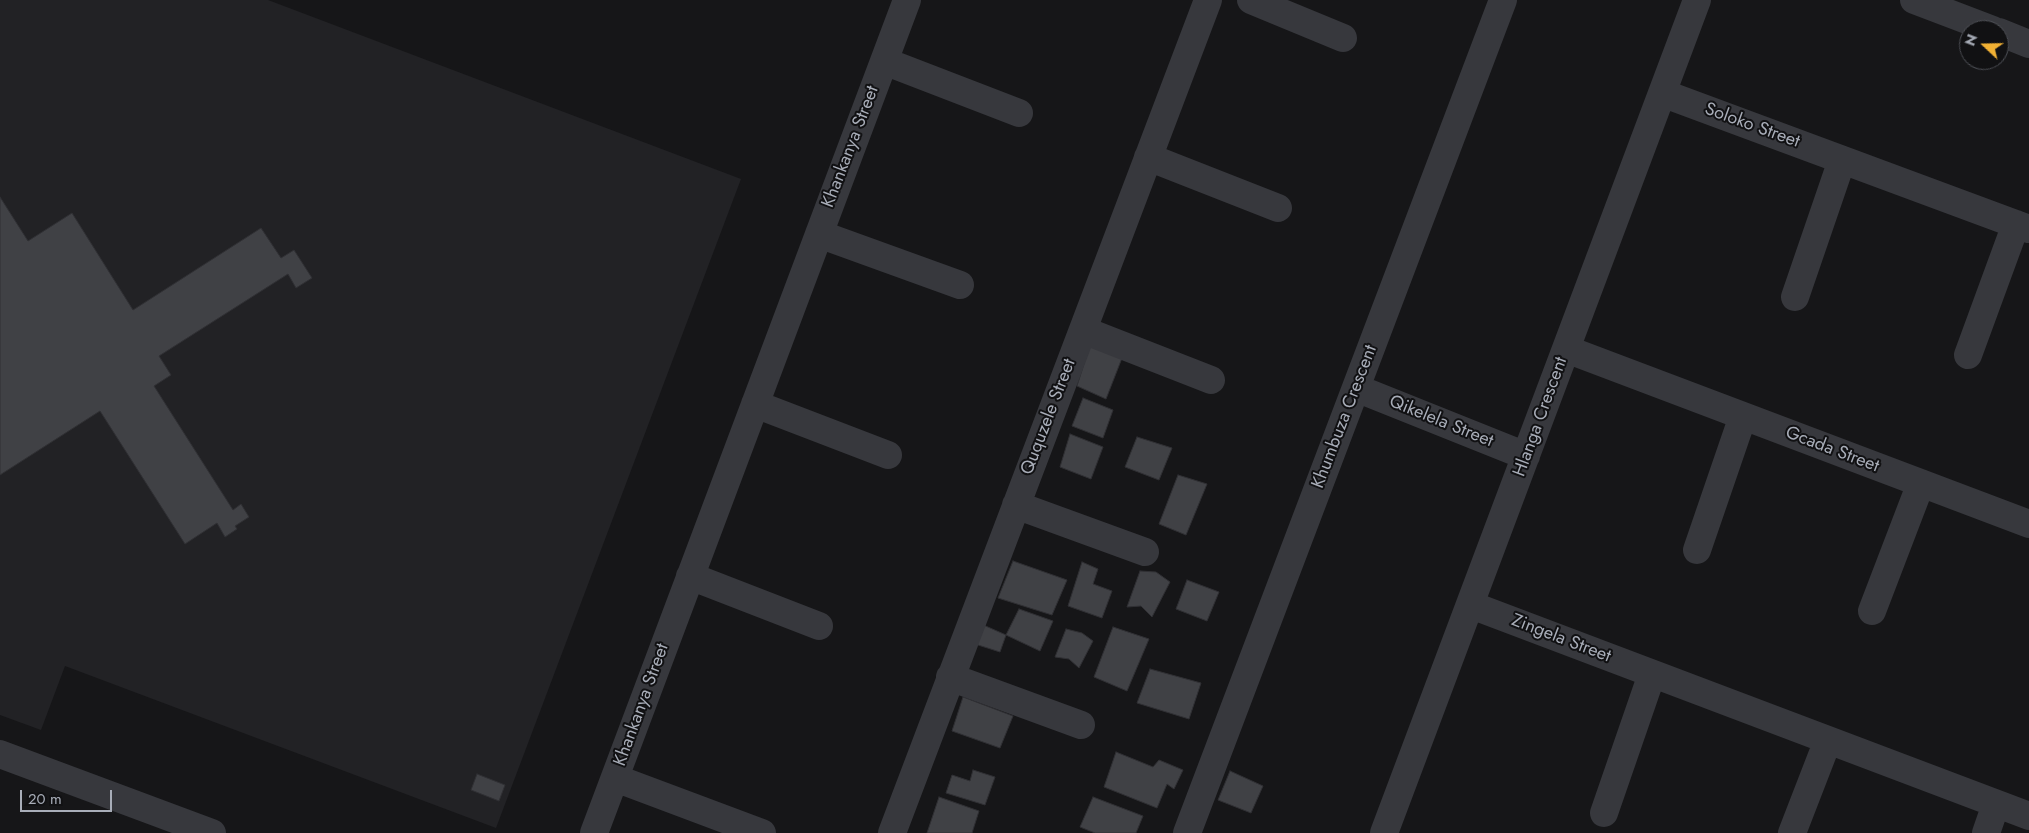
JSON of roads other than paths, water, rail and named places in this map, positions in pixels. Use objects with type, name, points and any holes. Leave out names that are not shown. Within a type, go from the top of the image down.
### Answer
[{"type":"street","name":"Khankanya Street","points":[[594,833],[906,0]]},
{"type":"street","name":"Ququzele Street","points":[[892,833],[1208,0]]},
{"type":"street","points":[[1251,0],[1344,38]]},
{"type":"street","name":"Khumbuza Crescent","points":[[1188,833],[1503,0]]},
{"type":"street","name":"Hlanga Crescent","points":[[1384,833],[1697,0]]},
{"type":"street","points":[[1914,0],[1966,20]]},
{"type":"street","points":[[2009,36],[2029,44]]},
{"type":"street","points":[[884,61],[1019,113]]},
{"type":"street","name":"Soloko Street","points":[[1662,93],[2022,227],[1968,355]]},
{"type":"street","points":[[1148,157],[1278,208]]},
{"type":"street","points":[[1795,297],[1842,160]]},
{"type":"street","points":[[819,234],[960,285]]},
{"type":"street","points":[[1082,330],[1211,380]]},
{"type":"street","name":"Gcada Street","points":[[1566,349],[2029,524]]},
{"type":"street","name":"Qikelela Street","points":[[1356,388],[1526,456]]},
{"type":"street","points":[[755,404],[888,455]]},
{"type":"street","points":[[1698,550],[1743,416]]},
{"type":"street","points":[[1872,611],[1922,483]]},
{"type":"street","points":[[1016,505],[1144,552]]},
{"type":"street","points":[[690,576],[819,626]]},
{"type":"street","name":"Zingela Street","points":[[1471,605],[2029,816]]},
{"type":"street","points":[[1604,813],[1652,674]]},
{"type":"street","points":[[950,677],[1081,725]]},
{"type":"street","points":[[1792,833],[1828,740]]},
{"type":"street","points":[[0,754],[212,833]]},
{"type":"street","points":[[615,778],[762,833]]},
{"type":"street","points":[[1986,833],[1996,804]]}]
